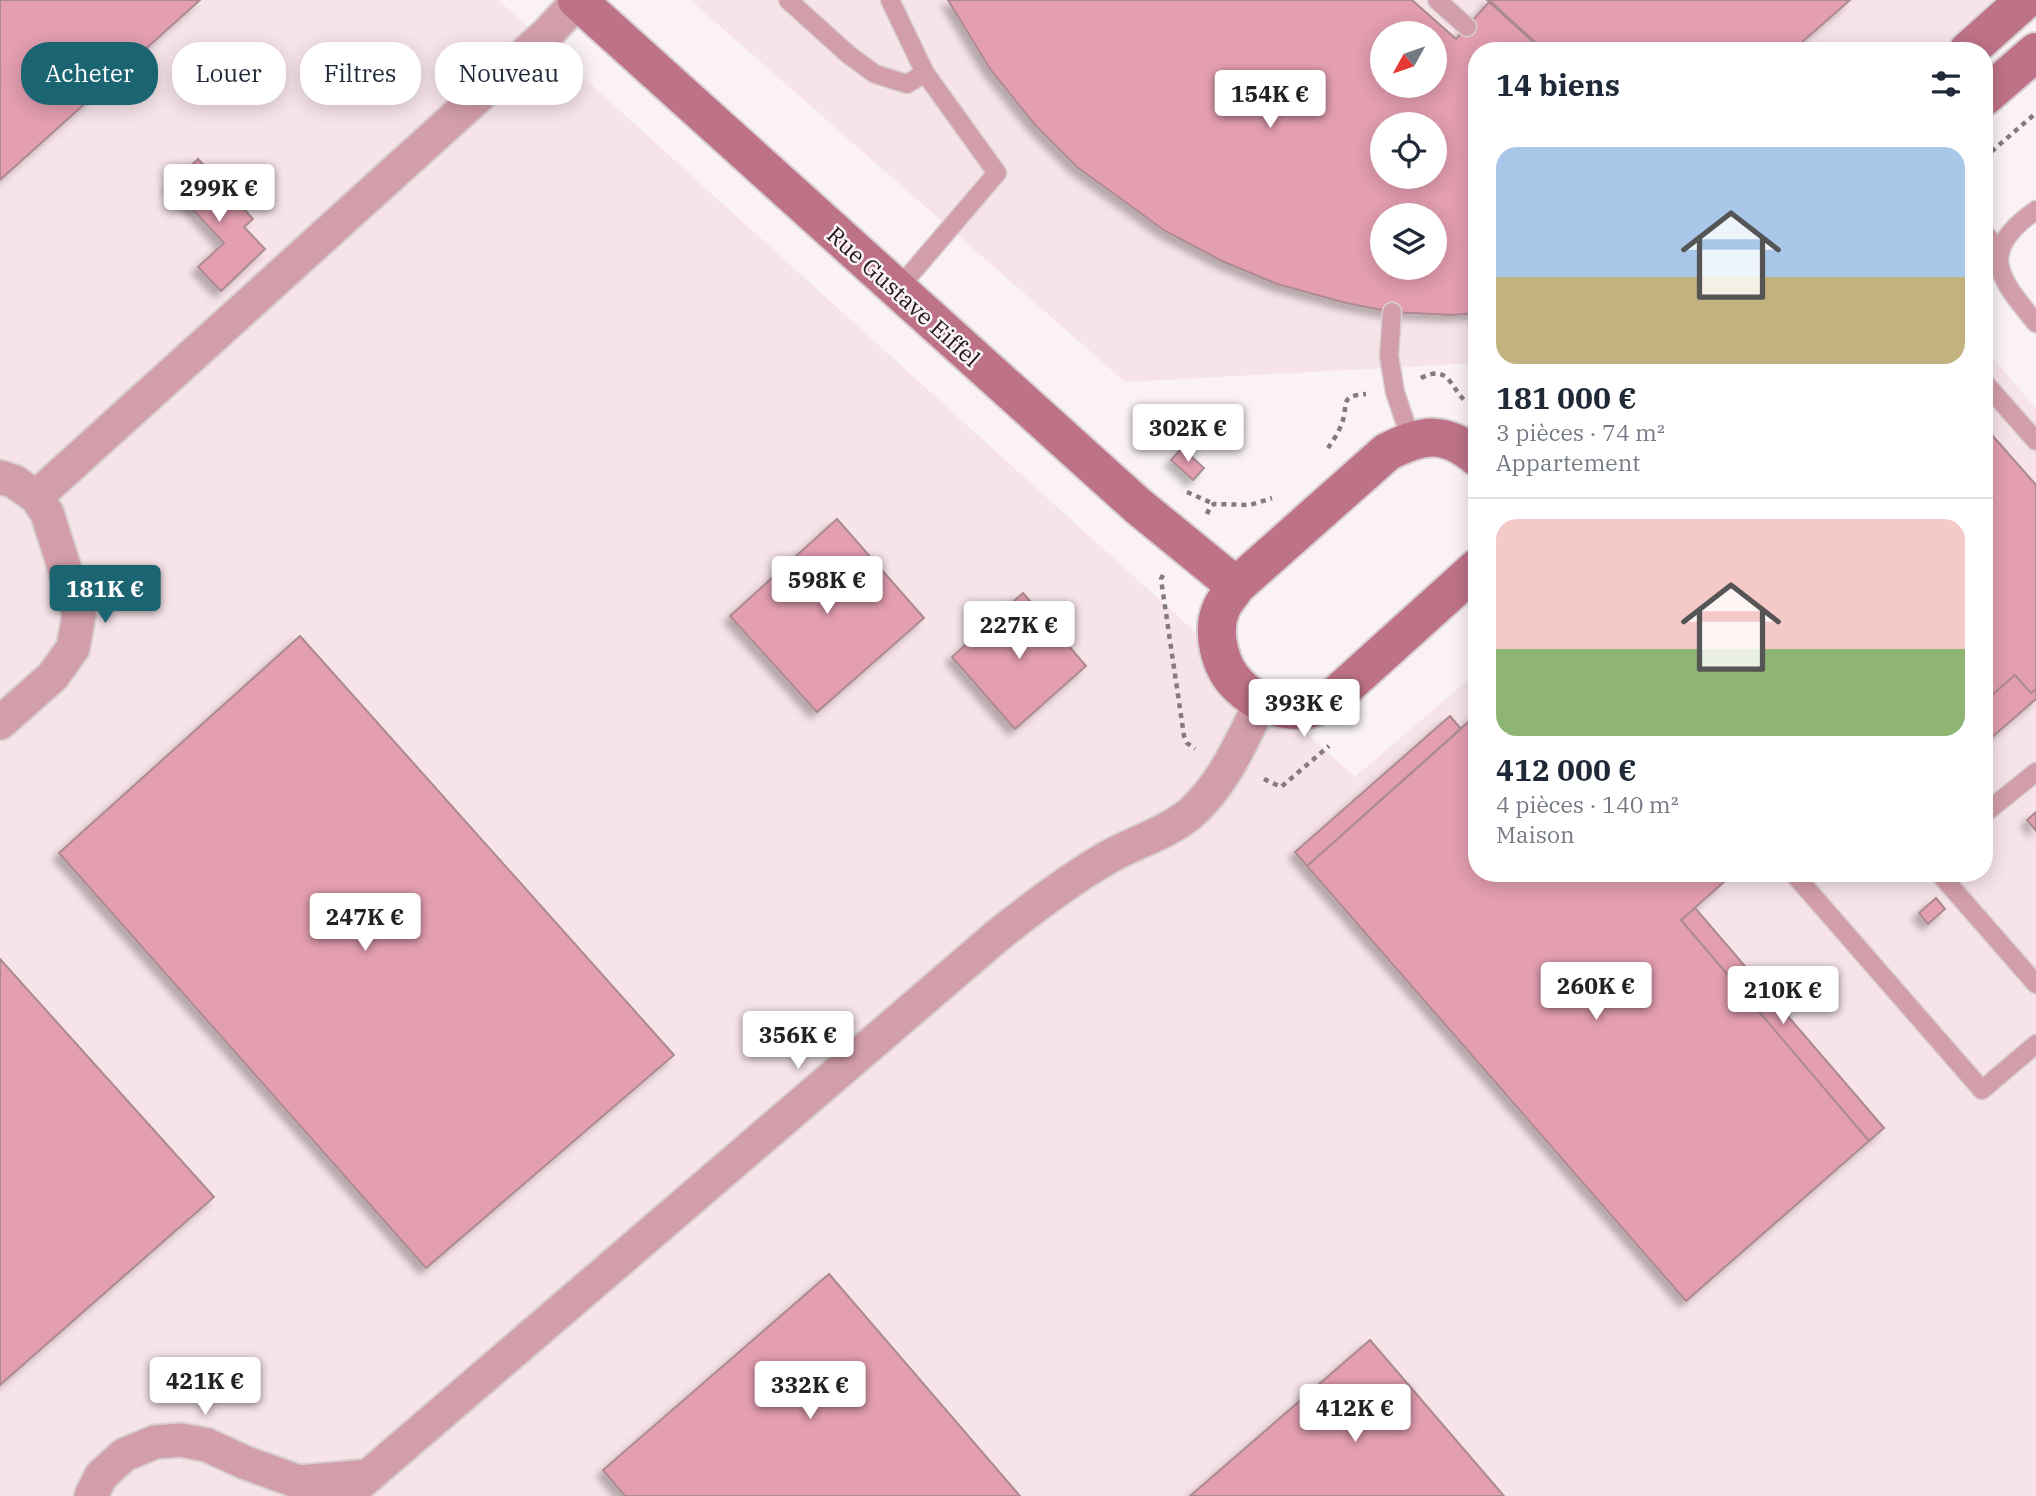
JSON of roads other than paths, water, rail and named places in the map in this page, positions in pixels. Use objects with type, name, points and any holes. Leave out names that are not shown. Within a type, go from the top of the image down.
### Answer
[{"type":"street","points":[[1978,42],[2025,0]]},
{"type":"street","points":[[36,496],[548,34],[577,1]]},
{"type":"street","name":"Rue Gustave Eiffel","points":[[577,1],[1139,506],[1236,586]]},
{"type":"street","points":[[1993,89],[2036,52]]},
{"type":"street","points":[[1468,449],[1440,436],[1410,440],[1387,452],[1236,586],[1221,609],[1216,637],[1223,661],[1237,685],[1261,702],[1290,709],[1310,709],[1333,698],[1468,576]]},
{"type":"street","points":[[0,477],[15,482],[36,496],[47,513],[79,614],[73,648],[53,676],[0,723]]},
{"type":"street","points":[[91,1496],[101,1476],[124,1455],[155,1442],[181,1440],[207,1446],[299,1482],[356,1486],[1050,893],[1108,857],[1150,838],[1189,815],[1215,788],[1231,764],[1261,702]]},
{"type":"lane","points":[[788,0],[849,55],[875,74],[908,84],[925,73]]},
{"type":"lane","points":[[890,0],[925,73],[997,173],[897,290]]},
{"type":"lane","points":[[1437,0],[1467,27]]},
{"type":"lane","points":[[2036,210],[2012,230],[2000,250],[2000,272],[2009,290],[2036,323]]},
{"type":"lane","points":[[1993,243],[2000,250]]},
{"type":"lane","points":[[1392,312],[1389,356],[1395,391],[1410,440]]},
{"type":"lane","points":[[1993,393],[2036,440]]},
{"type":"lane","points":[[1993,807],[2036,772]]},
{"type":"lane","points":[[1801,882],[1982,1090],[2036,1044]]},
{"type":"lane","points":[[1947,882],[2036,984]]}]
